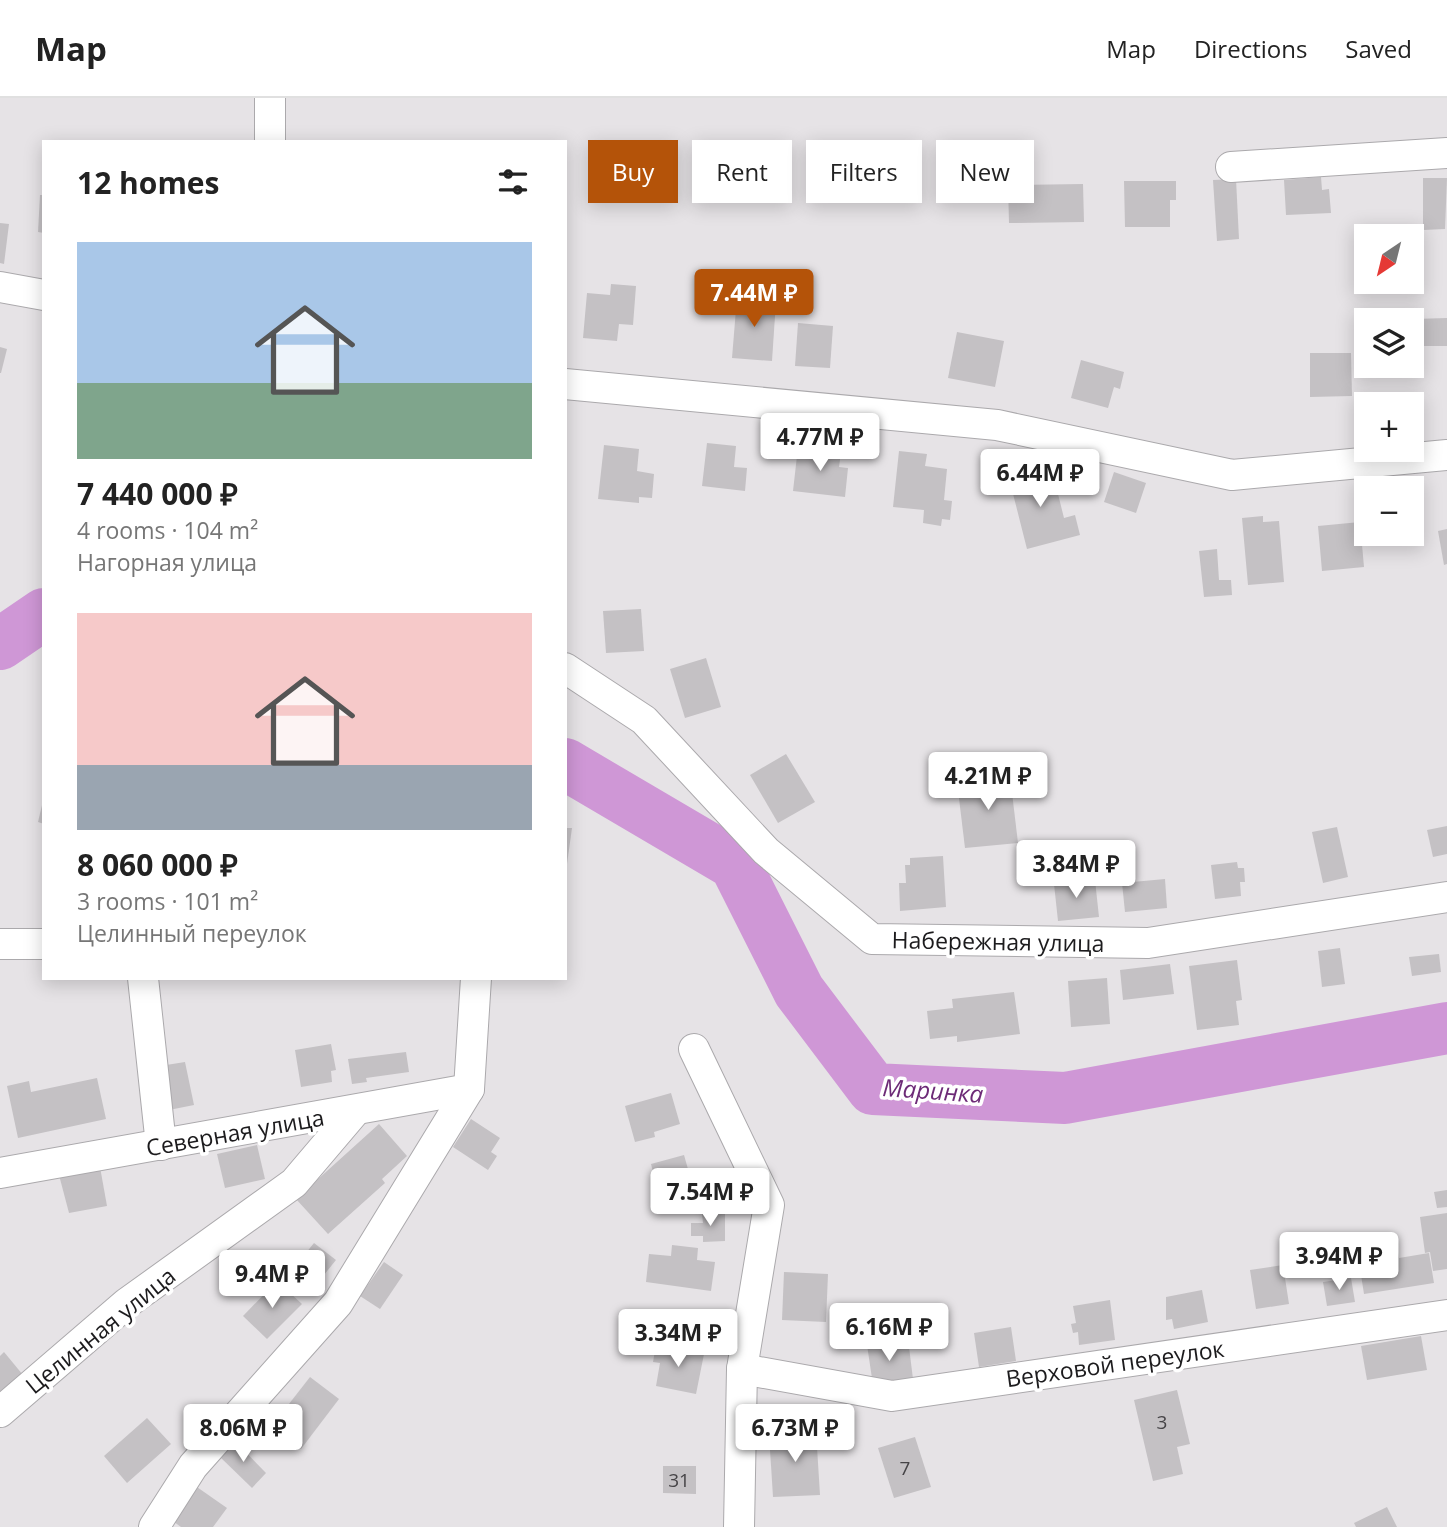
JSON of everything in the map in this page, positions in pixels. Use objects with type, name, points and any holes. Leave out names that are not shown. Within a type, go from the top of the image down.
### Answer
[{"type":"street","points":[[270,140],[271,98]]},
{"type":"street","points":[[1231,167],[1447,153]]},
{"type":"street","points":[[0,287],[42,295]]},
{"type":"street","points":[[567,384],[998,425],[1232,475],[1447,455]]},
{"type":"street","name":"Набережная улица","points":[[567,669],[644,720],[766,851],[872,939],[1148,943],[1447,898]]},
{"type":"street","points":[[0,944],[42,944]]},
{"type":"street","points":[[143,980],[161,1145]]},
{"type":"street","points":[[154,1527],[193,1466],[338,1303],[469,1090],[475,980]]},
{"type":"street","points":[[694,1049],[769,1205],[743,1369],[739,1527]]},
{"type":"street","name":"Северная улица","points":[[0,1173],[469,1090]]},
{"type":"street","name":"Целинная улица","points":[[0,1412],[127,1303],[294,1183],[356,1110]]},
{"type":"street","name":"Верховой переулок","points":[[743,1369],[892,1396],[1447,1315]]},
{"type":"building","points":[[1321,177],[1322,190],[1329,189],[1331,213],[1286,215],[1284,180]]},
{"type":"building","points":[[1423,178],[1447,178],[1445,229],[1424,230]]},
{"type":"building","points":[[1236,179],[1239,239],[1217,241],[1213,180]]},
{"type":"building","points":[[1124,181],[1176,181],[1176,200],[1170,200],[1170,227],[1125,227]]},
{"type":"building","points":[[1083,184],[1084,222],[1009,223],[1008,203],[1034,203],[1034,185]]},
{"type":"building","points":[[40,195],[42,195],[42,233],[38,232]]},
{"type":"building","points":[[0,223],[9,224],[4,264],[0,263]]},
{"type":"building","points":[[611,284],[636,286],[633,325],[619,324],[617,341],[583,338],[587,293],[610,295]]},
{"type":"building","points":[[737,297],[776,301],[772,361],[732,358]]},
{"type":"building","points":[[1447,318],[1447,346],[1424,346],[1424,319]]},
{"type":"building","points":[[798,323],[833,326],[830,368],[795,366]]},
{"type":"building","points":[[957,332],[1004,341],[995,387],[948,378]]},
{"type":"building","points":[[0,347],[7,349],[1,373],[0,373]]},
{"type":"building","points":[[1310,353],[1351,353],[1352,396],[1310,397]]},
{"type":"building","points":[[1081,360],[1124,372],[1120,389],[1114,387],[1108,408],[1071,398]]},
{"type":"building","points":[[707,443],[736,446],[734,467],[747,468],[745,491],[702,486]]},
{"type":"building","points":[[604,445],[639,449],[637,471],[654,474],[652,498],[639,497],[639,503],[598,499]]},
{"type":"building","points":[[798,447],[841,452],[839,467],[848,468],[845,497],[793,491]]},
{"type":"building","points":[[899,451],[927,454],[925,466],[947,469],[944,500],[952,501],[950,520],[942,519],[941,526],[923,523],[924,510],[893,507]]},
{"type":"building","points":[[1042,466],[1046,480],[1054,478],[1064,518],[1075,515],[1080,535],[1027,549],[1008,474]]},
{"type":"building","points":[[1114,472],[1146,483],[1136,513],[1104,502]]},
{"type":"building","points":[[1263,516],[1263,522],[1279,521],[1284,582],[1248,585],[1242,518]]},
{"type":"building","points":[[1354,523],[1354,546],[1362,546],[1364,567],[1322,571],[1318,526]]},
{"type":"building","points":[[1447,529],[1447,564],[1444,565],[1438,531]]},
{"type":"building","points":[[1217,549],[1219,580],[1231,580],[1232,595],[1204,597],[1199,551]]},
{"type":"building","points":[[641,609],[644,651],[606,653],[603,611]]},
{"type":"building","points":[[706,658],[721,707],[685,718],[670,669]]},
{"type":"building","points":[[786,754],[815,802],[778,823],[750,775]]},
{"type":"building","points":[[1010,776],[1018,843],[965,848],[957,782]]},
{"type":"building","points":[[42,805],[42,823],[38,822]]},
{"type":"building","points":[[1447,826],[1447,854],[1433,857],[1427,830]]},
{"type":"building","points":[[1337,827],[1348,877],[1323,883],[1312,832]]},
{"type":"building","points":[[567,828],[572,828],[567,864]]},
{"type":"building","points":[[943,856],[946,907],[900,911],[899,883],[906,883],[905,865],[910,865],[910,858]]},
{"type":"building","points":[[1237,862],[1238,868],[1244,868],[1245,882],[1240,882],[1241,896],[1215,899],[1211,865]]},
{"type":"building","points":[[1165,879],[1167,908],[1125,912],[1122,883]]},
{"type":"building","points":[[1095,880],[1099,917],[1058,921],[1054,884]]},
{"type":"building","points":[[1340,948],[1345,984],[1322,987],[1318,951]]},
{"type":"building","points":[[1439,954],[1441,972],[1412,976],[1409,957]]},
{"type":"building","points":[[1237,960],[1242,1000],[1236,1001],[1239,1025],[1197,1030],[1189,966]]},
{"type":"building","points":[[1170,964],[1174,994],[1123,1000],[1120,970]]},
{"type":"building","points":[[1107,978],[1110,1024],[1071,1027],[1068,981]]},
{"type":"building","points":[[1014,992],[1020,1034],[957,1042],[957,1036],[930,1039],[927,1011],[953,1008],[952,999]]},
{"type":"building","points":[[331,1044],[336,1070],[331,1071],[332,1082],[301,1087],[295,1050]]},
{"type":"building","points":[[406,1052],[409,1072],[366,1078],[367,1082],[352,1084],[348,1059]]},
{"type":"building","points":[[185,1062],[194,1105],[169,1110],[160,1066]]},
{"type":"building","points":[[97,1078],[106,1119],[18,1138],[7,1086],[29,1081],[31,1092]]},
{"type":"building","points":[[671,1093],[680,1124],[654,1132],[655,1137],[635,1142],[625,1106]]},
{"type":"building","points":[[471,1119],[500,1138],[491,1152],[497,1156],[488,1170],[453,1147]]},
{"type":"building","points":[[379,1124],[407,1156],[382,1179],[385,1183],[328,1234],[296,1199]]},
{"type":"building","points":[[257,1145],[265,1179],[225,1188],[217,1154]]},
{"type":"building","points":[[684,1155],[693,1187],[659,1196],[651,1164]]},
{"type":"building","points":[[100,1167],[107,1206],[69,1213],[59,1175]]},
{"type":"building","points":[[1447,1190],[1447,1207],[1437,1208],[1434,1192]]},
{"type":"building","points":[[1447,1213],[1447,1269],[1433,1271],[1430,1252],[1425,1253],[1420,1217]]},
{"type":"building","points":[[702,1214],[725,1214],[725,1241],[703,1242],[703,1236],[691,1236],[691,1223],[703,1223]]},
{"type":"building","points":[[314,1243],[336,1260],[311,1291],[289,1274]]},
{"type":"building","points":[[672,1245],[698,1248],[697,1260],[715,1262],[711,1291],[646,1282],[649,1254],[671,1256]]},
{"type":"building","points":[[1398,1252],[1399,1258],[1429,1253],[1434,1283],[1364,1294],[1361,1275],[1381,1272],[1378,1255]]},
{"type":"building","points":[[384,1262],[403,1275],[380,1309],[360,1296]]},
{"type":"building","points":[[1283,1265],[1289,1304],[1256,1309],[1250,1270]]},
{"type":"building","points":[[784,1272],[828,1274],[826,1322],[782,1320]]},
{"type":"building","points":[[1351,1278],[1355,1302],[1327,1306],[1323,1282]]},
{"type":"building","points":[[277,1281],[302,1304],[267,1339],[243,1316]]},
{"type":"building","points":[[1202,1290],[1208,1322],[1174,1329],[1172,1319],[1166,1320],[1166,1297]]},
{"type":"building","points":[[1110,1300],[1115,1340],[1079,1345],[1078,1332],[1073,1333],[1071,1324],[1076,1323],[1073,1306]]},
{"type":"building","points":[[1011,1327],[1016,1361],[979,1367],[974,1333]]},
{"type":"building","points":[[1421,1336],[1427,1370],[1367,1380],[1361,1346]]},
{"type":"building","points":[[894,1341],[895,1349],[909,1347],[913,1379],[873,1385],[867,1345]]},
{"type":"building","points":[[656,1345],[704,1354],[696,1394],[656,1386],[660,1363],[653,1362]]},
{"type":"building","points":[[4,1352],[23,1375],[0,1395],[0,1356]]},
{"type":"building","points":[[310,1377],[339,1399],[301,1449],[271,1427]]},
{"type":"building","points":[[1177,1390],[1190,1444],[1177,1447],[1183,1474],[1153,1481],[1134,1400]]},
{"type":"building","points":[[147,1418],[171,1444],[127,1483],[104,1456]]},
{"type":"building","points":[[816,1431],[820,1495],[773,1497],[769,1434]]},
{"type":"building","points":[[915,1437],[931,1487],[894,1498],[878,1448]]},
{"type":"building","points":[[234,1440],[266,1473],[252,1488],[219,1456]]},
{"type":"building","points":[[663,1466],[696,1466],[696,1494],[663,1493]]},
{"type":"building","points":[[194,1485],[227,1508],[213,1527],[181,1527],[170,1519]]},
{"type":"building","points":[[1387,1507],[1397,1527],[1356,1527],[1354,1523]]},
{"type":"waterway","name":"Маринка","points":[[0,644],[42,615]]},
{"type":"waterway","name":"Маринка","points":[[567,765],[735,864],[799,991],[873,1089],[1065,1098],[1447,1028]]}]
